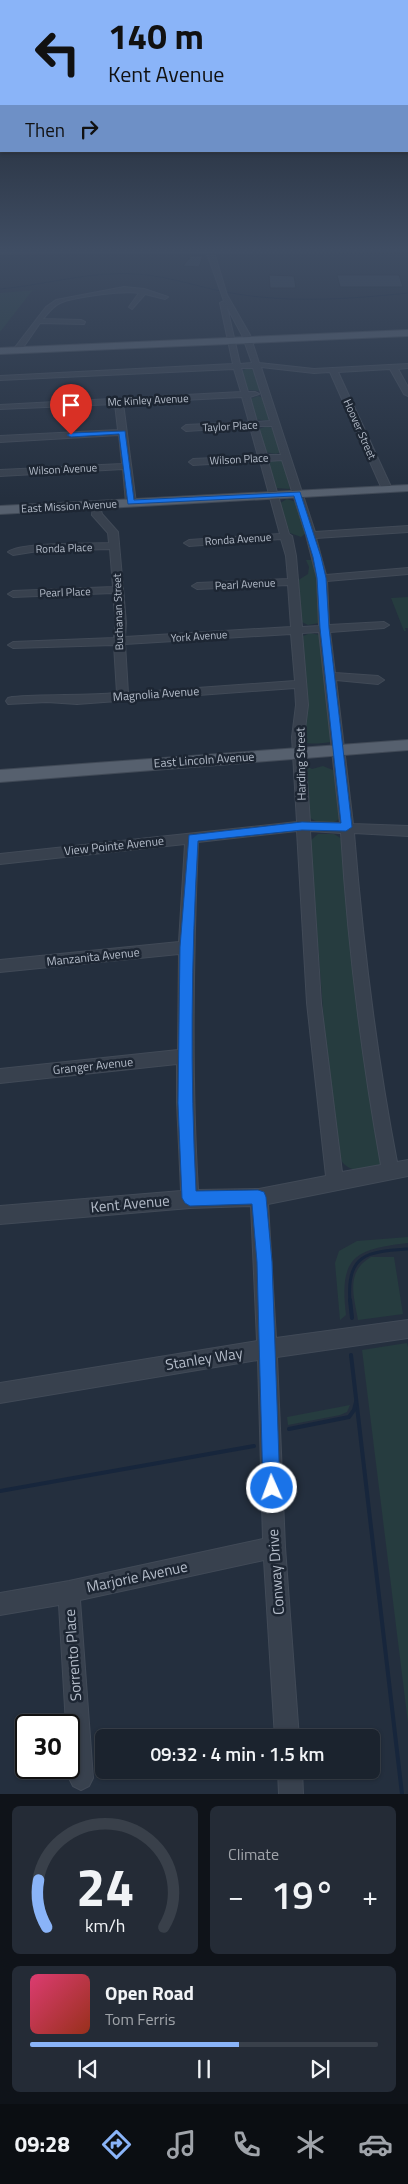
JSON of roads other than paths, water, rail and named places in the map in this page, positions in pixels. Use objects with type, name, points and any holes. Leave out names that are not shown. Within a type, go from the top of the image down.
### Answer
[{"type":"main road","points":[[0,351],[408,332]]},
{"type":"main road","name":"East Mission Avenue","points":[[0,510],[408,488]]},
{"type":"main road","name":"East Lincoln Avenue","points":[[0,776],[408,744]]},
{"type":"street","points":[[17,350],[30,332]]},
{"type":"street","name":"Harding Street","points":[[229,332],[291,556],[302,705],[298,737],[314,1003],[335,1182]]},
{"type":"street","name":"Harding Street","points":[[243,332],[266,394],[322,578],[324,628],[346,827],[355,937],[374,1077],[400,1170]]},
{"type":"street","points":[[0,378],[256,366],[280,366],[309,370],[408,366]]},
{"type":"street","points":[[393,367],[408,394]]},
{"type":"street","name":"Hoover Street","points":[[333,370],[387,489]]},
{"type":"street","name":"Mc Kinley Avenue","points":[[0,407],[266,394]]},
{"type":"street","points":[[119,401],[130,503]]},
{"type":"street","name":"Taylor Place","points":[[186,428],[275,423]]},
{"type":"street","points":[[0,438],[122,432]]},
{"type":"street","name":"Wilson Place","points":[[192,462],[285,456]]},
{"type":"street","name":"Wilson Avenue","points":[[0,473],[126,466]]},
{"type":"street","name":"Buchanan Street","points":[[96,505],[97,515],[113,532],[121,622],[119,641],[123,696]]},
{"type":"street","points":[[310,534],[408,528]]},
{"type":"street","name":"Ronda Avenue","points":[[188,543],[287,536]]},
{"type":"street","name":"Ronda Place","points":[[13,552],[38,548],[114,546]]},
{"type":"street","points":[[322,578],[408,572]]},
{"type":"street","name":"Pearl Avenue","points":[[197,586],[293,582]]},
{"type":"street","name":"Pearl Place","points":[[13,594],[118,590]]},
{"type":"street","name":"York Avenue","points":[[13,645],[119,641],[384,625]]},
{"type":"street","points":[[330,676],[378,680]]},
{"type":"street","name":"Magnolia Avenue","points":[[12,701],[47,698],[77,700],[300,684]]},
{"type":"street","name":"View Pointe Avenue","points":[[0,859],[302,826],[408,831]]},
{"type":"street","points":[[190,1198],[185,1103],[185,1056],[186,947],[192,838]]},
{"type":"street","name":"Manzanita Avenue","points":[[0,966],[186,947]]},
{"type":"street","name":"Granger Avenue","points":[[0,1076],[185,1056]]},
{"type":"street","name":"Kent Avenue","points":[[0,1215],[190,1198],[258,1197],[400,1170]]},
{"type":"street","name":"Conway Drive","points":[[258,1197],[264,1262],[274,1547],[286,1729]]},
{"type":"street","name":"Stanley Way","points":[[0,1393],[267,1349],[408,1329]]},
{"type":"street","name":"Marjorie Avenue","points":[[0,1604],[69,1592],[274,1547]]},
{"type":"street","name":"Sorrento Place","points":[[69,1592],[81,1778]]},
{"type":"street","points":[[290,1779],[291,1794]]},
{"type":"waterway","points":[[350,1300],[352,1273],[356,1264],[362,1258],[371,1254],[408,1249]]},
{"type":"waterway","points":[[350,1300],[352,1318]]},
{"type":"waterway","points":[[351,1355],[402,1794]]},
{"type":"waterway","points":[[289,1429],[349,1417],[354,1410],[356,1402]]},
{"type":"waterway","points":[[0,1491],[254,1446]]}]
